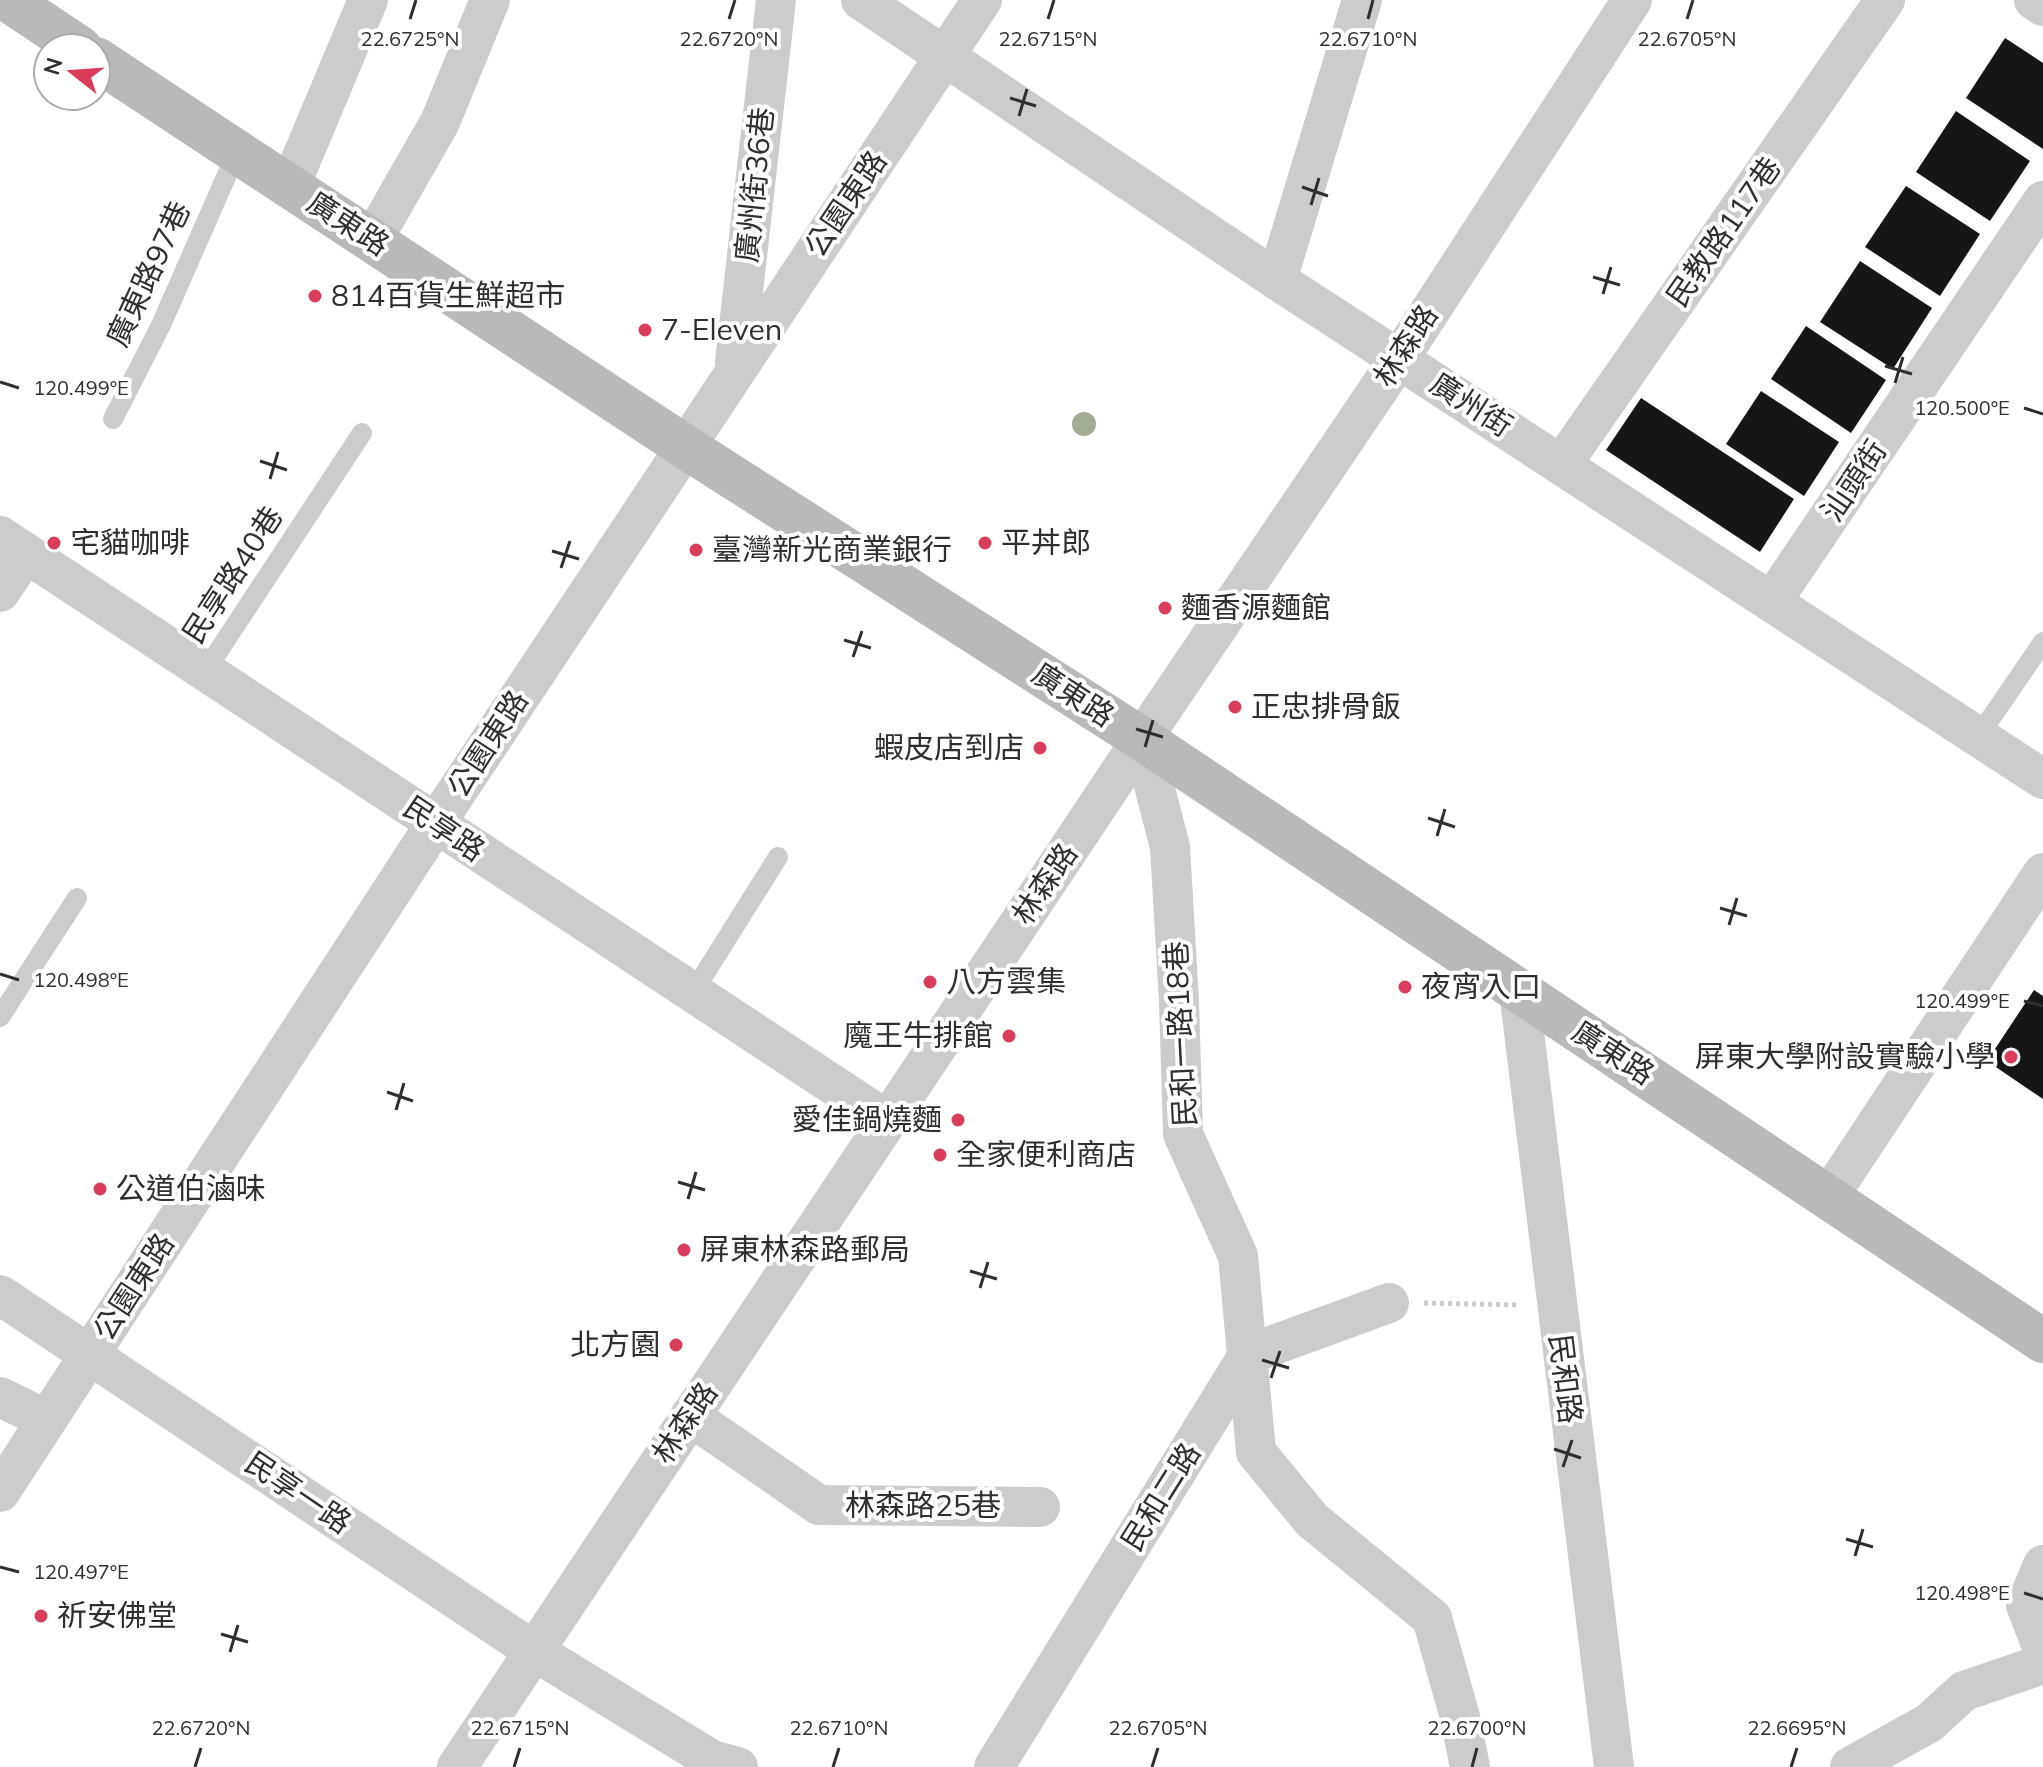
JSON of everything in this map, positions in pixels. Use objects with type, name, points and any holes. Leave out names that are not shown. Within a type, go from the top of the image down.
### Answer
[{"type":"street","points":[[290,186],[368,0]]},
{"type":"street","points":[[373,239],[440,122],[490,0]]},
{"type":"street","name":"廣州街36巷","points":[[734,370],[776,0]]},
{"type":"street","name":"廣州街","points":[[861,0],[1277,280],[2043,779]]},
{"type":"street","name":"公園東路","points":[[0,1492],[734,370],[982,0]]},
{"type":"street","points":[[1277,280],[1362,0]]},
{"type":"street","name":"林森路","points":[[457,1767],[1399,359],[1632,0]]},
{"type":"street","name":"民教路117巷","points":[[1562,464],[1885,0]]},
{"type":"street","points":[[2034,0],[2043,6]]},
{"type":"street","points":[[25,5],[60,32]]},
{"type":"street","name":"廣東路","points":[[112,70],[684,446],[1142,739],[2043,1341]]},
{"type":"street","name":"汕頭街","points":[[1772,601],[2043,201]]},
{"type":"street","points":[[0,592],[13,544]]},
{"type":"street","name":"民享路","points":[[13,544],[888,1121]]},
{"type":"street","name":"民和一路18巷","points":[[1142,739],[1170,847],[1183,1134],[1238,1256],[1256,1452],[1312,1520],[1432,1618],[1460,1717],[1470,1767]]},
{"type":"street","points":[[1829,1196],[2043,873]]},
{"type":"street","name":"民和路","points":[[1519,991],[1614,1767]]},
{"type":"street","name":"民享一路","points":[[0,1295],[534,1651],[723,1765]]},
{"type":"street","points":[[1249,1354],[1389,1303]]},
{"type":"street","name":"民和二路","points":[[994,1767],[1249,1354]]},
{"type":"street","points":[[0,1397],[47,1420]]},
{"type":"street","name":"林森路25巷","points":[[690,1416],[819,1505],[1040,1507]]},
{"type":"street","points":[[2043,1565],[2026,1605],[2043,1650]]},
{"type":"street","points":[[1850,1767],[1929,1723],[1964,1691],[2043,1664]]},
{"type":"lane","name":"廣東路97巷","points":[[113,419],[161,325],[237,152]]},
{"type":"lane","name":"民享路40巷","points":[[206,670],[362,433]]},
{"type":"lane","points":[[1978,737],[2043,642]]},
{"type":"lane","points":[[692,994],[778,857]]},
{"type":"lane","points":[[0,1017],[77,898]]},
{"type":"path","points":[[1389,1303],[1508,1306],[1555,1300]]},
{"type":"building","points":[[2005,38],[2043,63],[2043,149],[1966,98]]},
{"type":"building","points":[[1956,111],[2030,161],[1990,221],[1916,172]]},
{"type":"building","points":[[1906,186],[1980,234],[1940,296],[1865,247]]},
{"type":"building","points":[[1860,261],[1932,308],[1893,369],[1820,322]]},
{"type":"building","points":[[1806,326],[1886,380],[1851,433],[1771,379]]},
{"type":"building","points":[[1761,391],[1839,442],[1804,496],[1726,444]]},
{"type":"building","points":[[1641,398],[1794,499],[1760,552],[1606,450]]},
{"type":"building","points":[[2034,990],[2043,996],[2043,1099],[1987,1061]]},
{"type":"place","name":"814百貨生鮮超市","points":[[315,296]]},
{"type":"place","name":"7-Eleven","points":[[645,330]]},
{"type":"place","name":"宅貓咖啡","points":[[54,543]]},
{"type":"place","name":"平丼郎","points":[[985,543]]},
{"type":"place","name":"臺灣新光商業銀行","points":[[696,550]]},
{"type":"place","name":"麵香源麵館","points":[[1165,608]]},
{"type":"place","name":"正忠排骨飯","points":[[1235,707]]},
{"type":"place","name":"蝦皮店到店","points":[[1040,748]]},
{"type":"place","name":"八方雲集","points":[[930,982]]},
{"type":"place","name":"夜宵入口","points":[[1405,987]]},
{"type":"place","name":"魔王牛排館","points":[[1009,1036]]},
{"type":"place","name":"屏東大學附設實驗小學","points":[[2011,1057]]},
{"type":"place","name":"愛佳鍋燒麵","points":[[958,1120]]},
{"type":"place","name":"全家便利商店","points":[[940,1155]]},
{"type":"place","name":"公道伯滷味","points":[[100,1189]]},
{"type":"place","name":"屏東林森路郵局","points":[[684,1250]]},
{"type":"place","name":"北方園","points":[[676,1345]]},
{"type":"place","name":"祈安佛堂","points":[[41,1616]]}]
